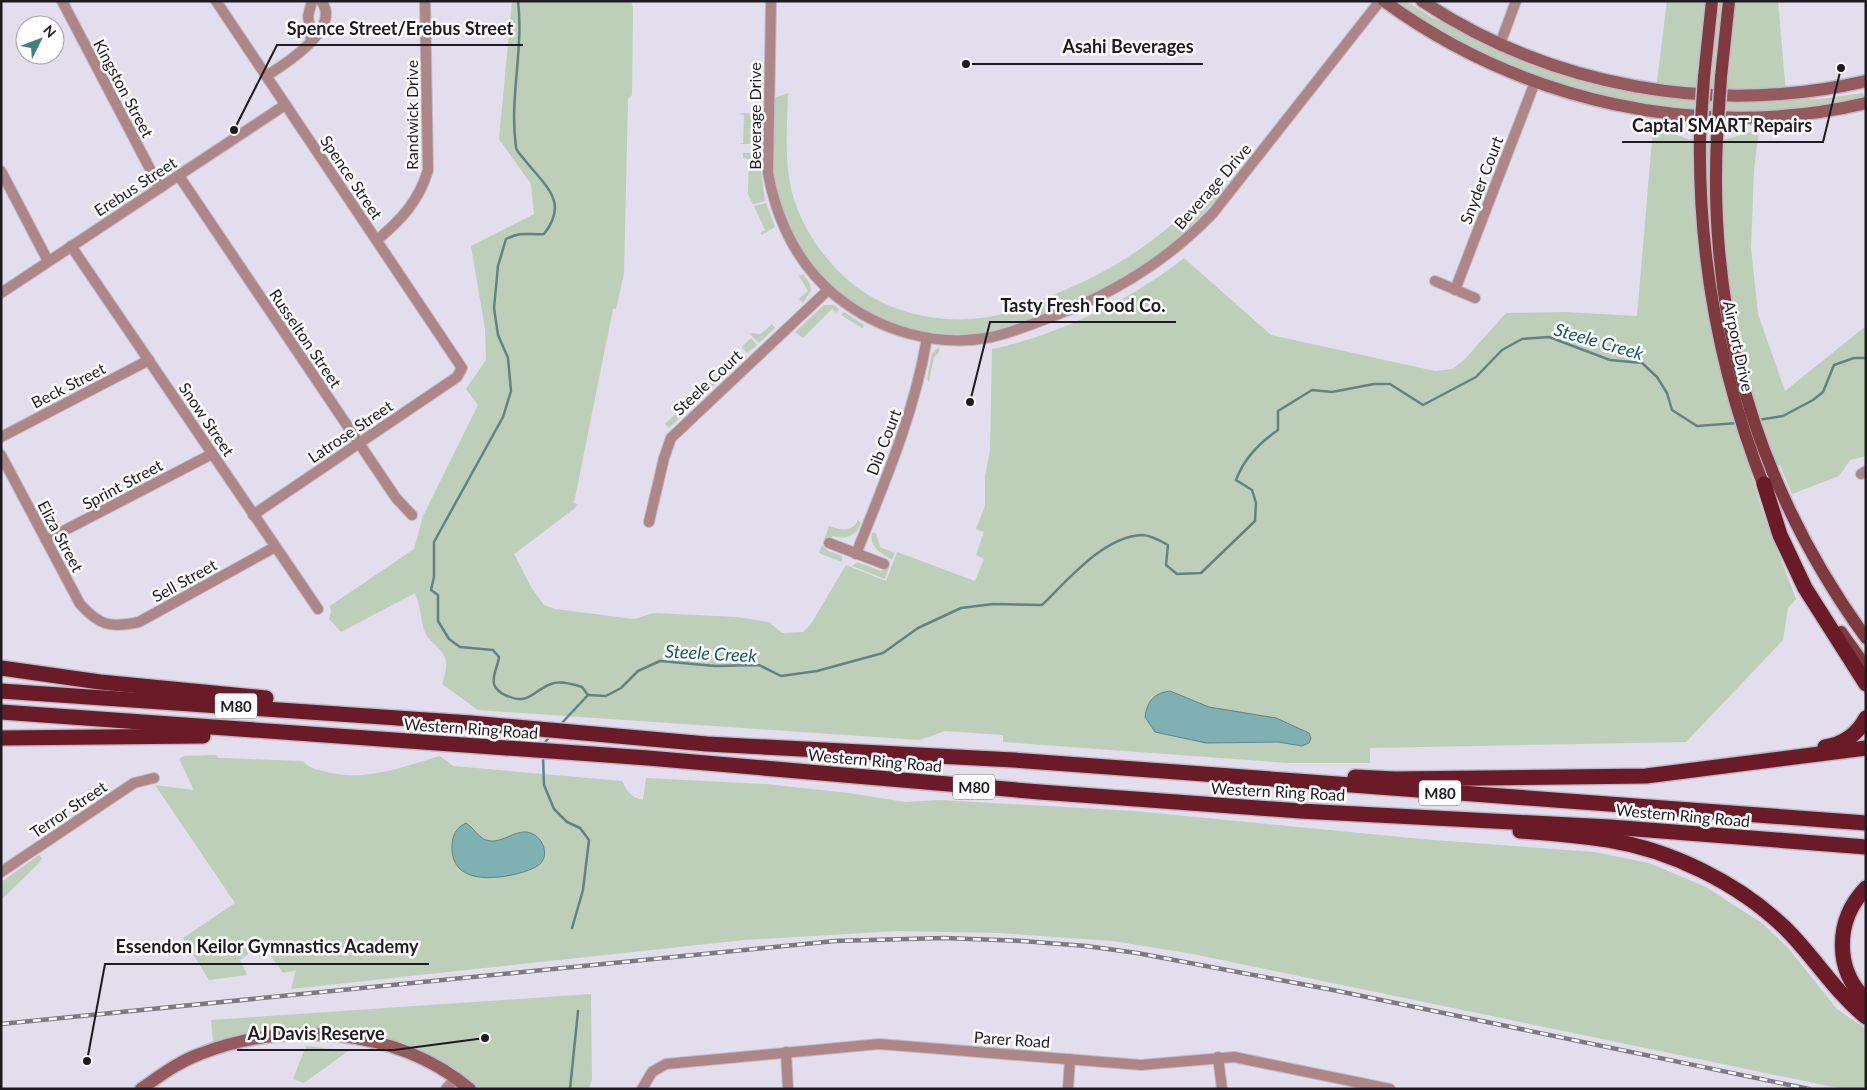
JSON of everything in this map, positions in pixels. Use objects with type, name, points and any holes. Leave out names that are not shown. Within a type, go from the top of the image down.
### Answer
[{"type":"highway","points":[[1764,484],[1780,535],[1805,588],[1866,684]]},
{"type":"highway","points":[[1,668],[100,682],[338,705],[471,723]]},
{"type":"highway","name":"Western Ring Road","points":[[1,691],[471,723],[784,750],[1014,760],[1866,823]]},
{"type":"highway","name":"Western Ring Road","points":[[1,712],[648,758],[1040,792],[1300,811],[1610,827],[1866,847]]},
{"type":"highway","points":[[1735,765],[1841,743],[1856,733],[1866,718]]},
{"type":"highway","points":[[1,738],[193,735],[276,740],[459,745]]},
{"type":"highway","points":[[1014,760],[1395,779],[1646,776],[1866,748]]},
{"type":"highway","points":[[1300,811],[1369,822],[1528,832],[1608,840],[1658,854],[1720,881],[1762,908],[1802,945],[1847,1001],[1866,1017]]},
{"type":"highway","points":[[1866,888],[1848,913],[1842,945],[1848,975],[1866,1000]]},
{"type":"main road","name":"Airport Drive","points":[[1712,1],[1700,136],[1702,218],[1714,317],[1764,468],[1786,504],[1814,558],[1866,638]]},
{"type":"main road","name":"Airport Drive","points":[[1729,1],[1717,137],[1715,218],[1719,266],[1736,385]]},
{"type":"main road","name":"Airport Drive","points":[[1764,468],[1764,484],[1785,535],[1810,583],[1866,667]]},
{"type":"street","name":"Kingston Street","points":[[62,1],[160,188]]},
{"type":"street","name":"Spence Street","points":[[216,1],[462,365],[462,371]]},
{"type":"street","points":[[310,41],[308,16],[312,1]]},
{"type":"street","points":[[266,76],[298,55],[310,41],[324,19],[325,8],[321,1]]},
{"type":"street","name":"Randwick Drive","points":[[377,240],[399,221],[411,206],[421,190],[428,170],[425,1]]},
{"type":"street","name":"Beverage Drive","points":[[771,1],[767,150],[772,194],[784,229],[795,248],[828,290],[857,312],[872,320],[908,334],[927,338],[970,340],[1009,333],[1106,294],[1158,263],[1196,231],[1230,193],[1380,1]]},
{"type":"street","points":[[1384,1],[1449,43],[1478,59],[1535,82],[1607,103],[1689,116],[1730,118],[1786,116],[1866,103]]},
{"type":"street","points":[[1422,1],[1468,29],[1500,44],[1583,75],[1644,88],[1681,93],[1786,94],[1866,81]]},
{"type":"street","points":[[1500,44],[1516,1]]},
{"type":"street","name":"Snyder Court","points":[[1455,290],[1535,82]]},
{"type":"street","name":"Erebus Street","points":[[1,293],[285,105]]},
{"type":"street","points":[[1,171],[48,261]]},
{"type":"street","name":"Russelton Street","points":[[179,176],[358,443],[396,498],[412,515]]},
{"type":"street","name":"Snow Street","points":[[71,246],[318,609]]},
{"type":"street","points":[[1435,281],[1475,298]]},
{"type":"street","name":"Steele Court","points":[[649,522],[664,458],[671,438],[828,290]]},
{"type":"street","name":"Dib Court","points":[[856,554],[910,414],[921,374],[927,338]]},
{"type":"street","name":"Beck Street","points":[[1,436],[148,360]]},
{"type":"street","name":"Latrose Street","points":[[253,515],[457,377],[462,371]]},
{"type":"street","name":"Sprint Street","points":[[46,540],[212,454]]},
{"type":"street","name":"Eliza Street","points":[[1,455],[80,604],[92,617],[103,624]]},
{"type":"street","points":[[830,543],[884,564]]},
{"type":"street","name":"Sell Street","points":[[103,624],[120,626],[139,622],[275,547]]},
{"type":"street","name":"Terror Street","points":[[1,872],[134,783],[154,778]]},
{"type":"street","points":[[141,1089],[166,1072],[199,1054],[255,1040],[288,1036],[335,1035],[400,1048],[436,1065],[454,1086],[470,1089]]},
{"type":"street","name":"Parer Road","points":[[642,1089],[652,1072],[666,1064],[879,1044],[1148,1065],[1218,1057],[1240,1058],[1390,1089]]},
{"type":"street","points":[[786,1052],[788,1089]]},
{"type":"street","points":[[1218,1057],[1222,1089]]},
{"type":"street","points":[[1068,1089],[1070,1059]]},
{"type":"shaded area","points":[[512,1],[631,1],[633,8],[632,95],[628,99],[624,274],[616,309],[613,309],[574,503],[577,504],[575,508],[514,554],[531,587],[544,605],[555,609],[634,619],[654,613],[737,617],[769,622],[782,633],[803,632],[811,624],[846,565],[886,581],[897,552],[975,581],[984,559],[976,555],[984,532],[976,529],[985,506],[985,476],[990,451],[992,349],[1041,335],[1093,314],[1142,287],[1184,258],[1271,335],[1435,371],[1452,369],[1464,360],[1506,313],[1565,312],[1637,316],[1653,129],[1664,130],[1689,139],[1711,141],[1728,139],[1759,129],[1754,170],[1751,248],[1758,314],[1785,391],[1866,326],[1866,456],[1850,460],[1839,476],[1792,494],[1780,465],[1749,467],[1763,513],[1796,599],[1788,608],[1783,640],[1686,742],[1370,748],[1370,763],[1288,763],[1003,742],[1003,735],[945,731],[919,740],[478,710],[442,684],[446,670],[446,661],[442,652],[424,630],[415,593],[341,632],[329,619],[330,606],[414,549],[423,516],[478,405],[466,389],[486,360],[485,329],[471,246],[534,214],[531,184],[499,139]]},
{"type":"shaded area","points":[[1397,1],[1406,1],[1431,17],[1545,67],[1754,100],[1820,99],[1863,93],[1864,96],[1814,108],[1732,113],[1641,105],[1521,73],[1445,36]]},
{"type":"shaded area","points":[[1667,1],[1778,1],[1786,94],[1656,90]]},
{"type":"shaded area","points":[[788,93],[787,163],[789,178],[796,205],[806,227],[825,256],[850,282],[881,302],[915,314],[952,319],[989,317],[1053,295],[1099,274],[1161,234],[1197,200],[1214,180],[1223,187],[1223,191],[1188,229],[1169,245],[1128,274],[1083,298],[1009,327],[988,332],[944,334],[923,331],[881,318],[844,295],[831,284],[810,260],[793,232],[780,201],[776,185],[772,142],[774,98]]},
{"type":"shaded area","points":[[738,114],[760,115],[759,144],[739,144],[743,143],[744,115]]},
{"type":"shaded area","points":[[743,153],[755,153],[759,156],[765,201],[753,204],[748,194],[749,159],[743,158]]},
{"type":"shaded area","points":[[766,203],[775,227],[762,235],[760,233],[765,230],[754,206]]},
{"type":"shaded area","points":[[803,274],[810,284],[811,291],[803,303],[799,299],[808,291],[799,276]]},
{"type":"shaded area","points":[[824,305],[833,305],[839,309],[837,313],[832,309],[803,338],[795,332]]},
{"type":"shaded area","points":[[844,312],[864,325],[862,328],[841,315]]},
{"type":"shaded area","points":[[772,324],[775,328],[759,343],[749,333],[761,334]]},
{"type":"shaded area","points":[[751,338],[757,345],[747,353],[742,347]]},
{"type":"shaded area","points":[[939,347],[939,352],[934,357],[929,382],[927,379],[932,353]]},
{"type":"shaded area","points":[[721,371],[725,376],[697,399],[695,396]]},
{"type":"shaded area","points":[[689,401],[692,407],[669,428],[665,424]]},
{"type":"shaded area","points":[[858,520],[861,523],[859,527],[850,536],[833,536],[829,540],[824,540],[829,526],[849,529]]},
{"type":"shaded area","points":[[872,533],[876,533],[880,547],[895,553],[892,560],[874,546],[872,543]]},
{"type":"shaded area","points":[[822,545],[828,551],[842,556],[842,562],[819,553]]},
{"type":"shaded area","points":[[857,562],[881,571],[889,567],[885,579],[852,566]]},
{"type":"shaded area","points":[[1170,691],[1209,707],[1276,718],[1309,733],[1311,738],[1309,743],[1302,746],[1278,742],[1206,743],[1155,732],[1145,717],[1148,706],[1156,696]]},
{"type":"shaded area","points":[[216,755],[219,758],[303,761],[314,769],[353,775],[397,769],[440,756],[453,766],[622,781],[630,794],[635,798],[643,800],[646,778],[766,784],[849,793],[905,802],[940,800],[1135,811],[1421,839],[1594,852],[1649,863],[1706,887],[1763,924],[1788,948],[1837,1009],[1866,1029],[1866,1089],[1843,1089],[1193,954],[1113,941],[1000,933],[898,931],[744,940],[291,989],[296,970],[283,973],[262,944],[240,960],[247,975],[209,980],[183,938],[235,903],[155,785],[194,790],[179,759],[184,756]]},
{"type":"shaded area","points":[[466,823],[486,840],[493,841],[517,833],[530,833],[536,836],[543,845],[545,853],[543,860],[534,868],[499,877],[487,878],[466,873],[459,868],[454,859],[452,847],[455,832]]},
{"type":"shaded area","points":[[39,855],[42,858],[38,864],[1,900],[1,882]]},
{"type":"shaded area","points":[[591,994],[592,1079],[589,1089],[471,1089],[472,1086],[420,1049],[358,1033],[285,1034],[213,1042],[211,1020]]},
{"type":"shaded area","points":[[306,1046],[348,1051],[304,1083],[293,1079]]},
{"type":"waterway","name":"Steele Creek","points":[[518,1],[519,37],[514,110],[516,148],[546,185],[551,194],[555,212],[544,234],[521,234],[506,239],[498,266],[494,308],[498,335],[508,358],[511,391],[503,417],[434,542],[434,577],[431,590],[438,595],[438,621],[449,639],[460,647],[493,650],[499,657],[494,674],[494,684],[501,693],[520,699],[530,697],[544,687],[558,682],[582,687],[588,695],[560,725]]},
{"type":"waterway","name":"Steele Creek","points":[[588,695],[606,696],[621,688],[638,671],[660,661],[715,666],[759,665],[781,676],[817,671],[883,653],[918,628],[961,608],[993,604],[1042,605],[1087,561],[1100,551],[1128,537],[1145,535],[1168,545],[1166,565],[1177,574],[1201,573],[1255,521],[1256,503],[1252,490],[1236,480],[1243,465],[1253,452],[1278,430],[1278,411],[1312,390],[1332,392],[1374,384],[1390,384],[1423,405],[1476,377],[1502,350],[1522,339],[1549,337],[1610,360],[1642,363],[1657,377],[1667,393],[1672,410],[1697,426],[1738,423]]},
{"type":"waterway","name":"Steele Creek","points":[[1758,420],[1783,416],[1813,400],[1823,392],[1834,365],[1854,358],[1866,358]]},
{"type":"waterway","name":"Steele Creek","points":[[543,745],[550,736]]},
{"type":"waterway","name":"Steele Creek","points":[[543,756],[544,785],[554,809],[567,822],[580,828],[589,840],[583,890],[572,928]]},
{"type":"waterway","name":"Steele Creek","points":[[570,1089],[578,1011]]},
{"type":"railway","points":[[1,1024],[835,941],[944,938],[1022,941],[1086,946],[1137,953],[1333,990],[1809,1089]]},
{"type":"place","name":"Asahi Beverages","points":[[966,64]]},
{"type":"place","name":"Captal SMART Repairs","points":[[1841,68]]},
{"type":"place","name":"Spence Street/Erebus Street","points":[[234,130]]},
{"type":"place","name":"Tasty Fresh Food Co.","points":[[970,402]]},
{"type":"place","name":"AJ Davis Reserve","points":[[485,1038]]},
{"type":"place","name":"Essendon Keilor Gymnastics Academy","points":[[87,1061]]}]
